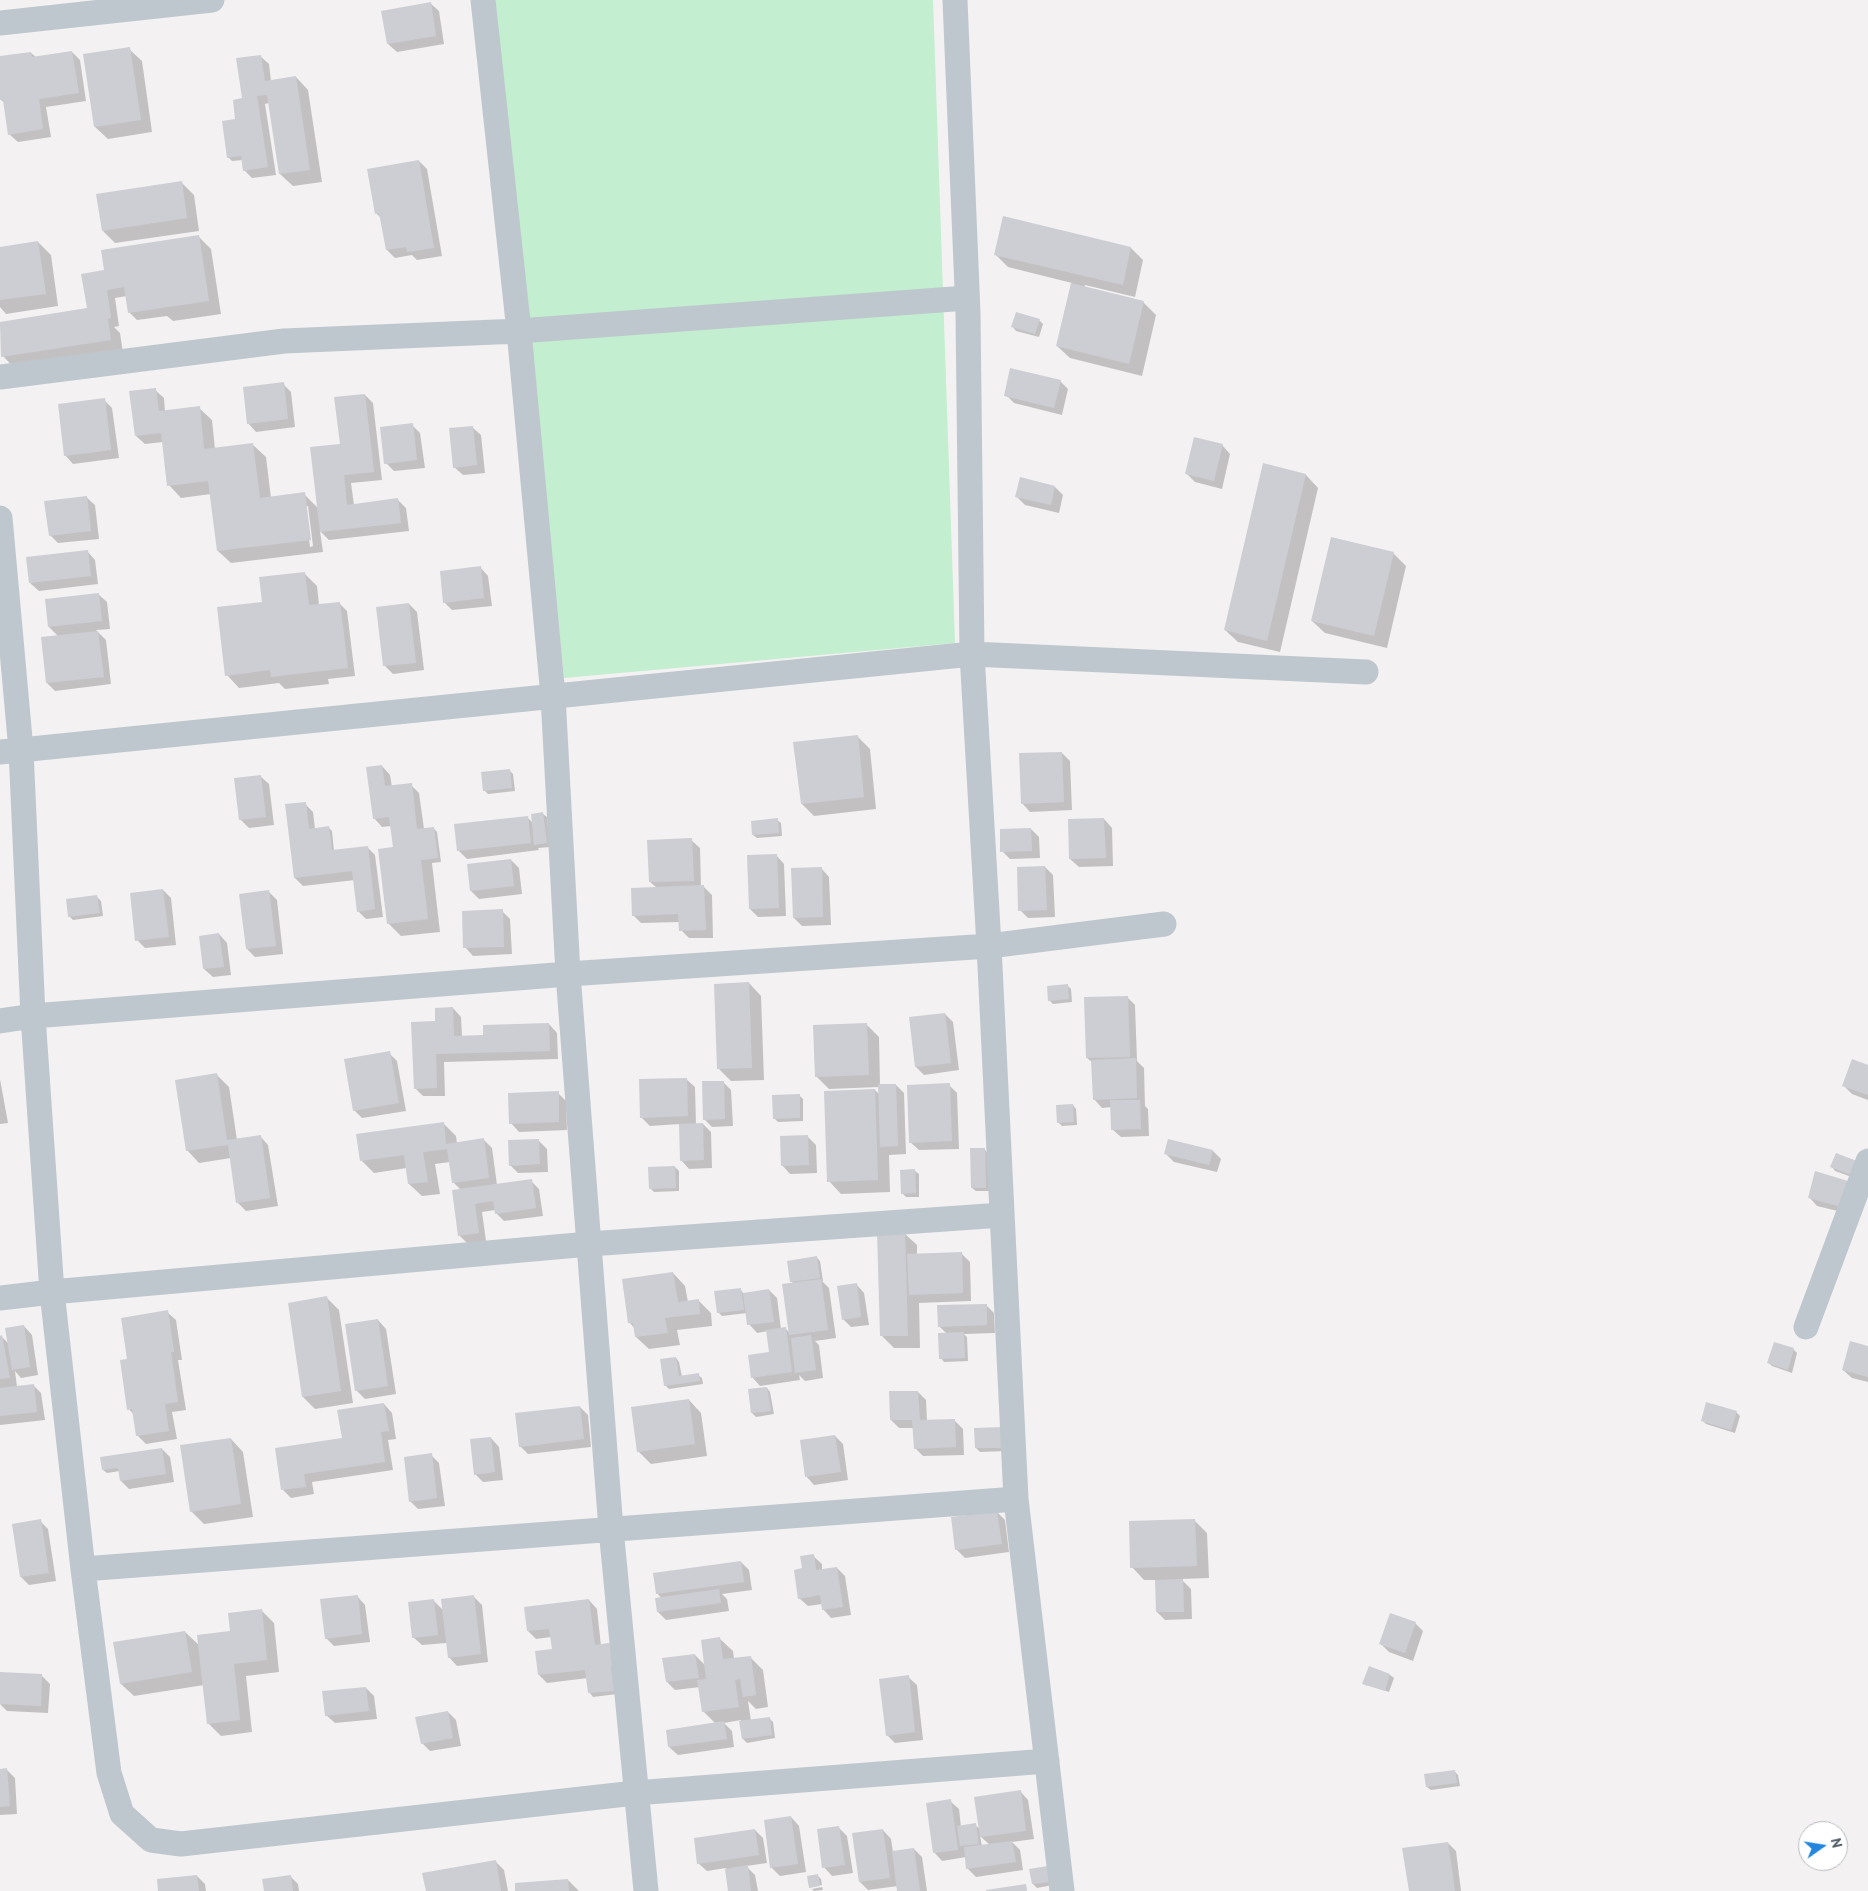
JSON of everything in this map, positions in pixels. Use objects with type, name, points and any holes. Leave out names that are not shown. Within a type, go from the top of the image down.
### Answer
[{"type":"street","points":[[0,23],[212,0]]},
{"type":"street","points":[[483,0],[518,331],[553,696],[568,974],[611,1529],[635,1793],[646,1891]]},
{"type":"street","points":[[955,0],[967,298],[972,654],[989,946],[1016,1499],[1062,1891]]},
{"type":"street","points":[[0,377],[284,341],[518,331],[967,298]]},
{"type":"street","points":[[0,518],[10,751],[33,1016],[52,1292],[83,1569],[109,1773],[122,1814],[151,1840],[181,1844],[635,1793],[1047,1760]]},
{"type":"street","points":[[10,751],[972,654],[1366,672]]},
{"type":"street","points":[[0,1020],[568,974],[989,946],[1164,924]]},
{"type":"street","points":[[1806,1327],[1868,1161]]},
{"type":"street","points":[[0,1298],[589,1244],[1002,1215]]},
{"type":"street","points":[[83,1569],[1016,1499]]},
{"type":"green space","points":[[495,0],[933,0],[955,643],[564,678]]},
{"type":"building","points":[[431,2],[436,36],[387,44],[381,11]]},
{"type":"building","points":[[130,47],[141,120],[94,127],[83,54]]},
{"type":"building","points":[[72,51],[79,93],[39,99],[43,129],[8,135],[3,100],[0,100],[0,56],[31,52],[32,57]]},
{"type":"building","points":[[261,55],[265,81],[296,76],[310,170],[279,174],[267,95],[257,96],[268,167],[243,171],[241,156],[227,158],[222,121],[235,119],[233,100],[242,98],[236,58]]},
{"type":"building","points":[[419,160],[434,248],[407,252],[406,247],[386,250],[379,213],[375,214],[367,169]]},
{"type":"building","points":[[182,181],[187,218],[102,231],[96,194]]},
{"type":"building","points":[[1003,216],[1131,247],[1123,285],[994,255]]},
{"type":"building","points":[[199,235],[209,301],[128,313],[124,287],[107,290],[111,318],[108,319],[111,340],[1,357],[0,322],[87,308],[81,274],[104,270],[101,250]]},
{"type":"building","points":[[38,241],[46,294],[0,300],[0,247]]},
{"type":"building","points":[[1071,283],[1144,301],[1129,364],[1056,346]]},
{"type":"building","points":[[1016,312],[1040,319],[1035,334],[1011,327]]},
{"type":"building","points":[[1010,368],[1061,380],[1054,408],[1004,396]]},
{"type":"building","points":[[284,382],[288,419],[247,424],[243,387]]},
{"type":"building","points":[[156,388],[159,411],[200,406],[204,449],[253,443],[260,498],[305,492],[311,540],[217,551],[208,481],[167,486],[161,433],[135,436],[129,391]]},
{"type":"building","points":[[365,394],[374,472],[344,475],[347,505],[398,498],[401,523],[320,532],[310,447],[340,444],[334,397]]},
{"type":"building","points":[[105,398],[111,450],[64,456],[58,404]]},
{"type":"building","points":[[413,423],[417,460],[384,464],[380,427]]},
{"type":"building","points":[[473,426],[477,465],[453,468],[449,428]]},
{"type":"building","points":[[1194,437],[1223,444],[1214,481],[1185,474]]},
{"type":"building","points":[[1263,463],[1306,474],[1267,641],[1224,630]]},
{"type":"building","points":[[1020,477],[1055,486],[1051,505],[1015,497]]},
{"type":"building","points":[[87,496],[91,531],[49,536],[44,501]]},
{"type":"building","points":[[1331,537],[1394,552],[1374,636],[1311,621]]},
{"type":"building","points":[[88,550],[91,576],[29,583],[26,557]]},
{"type":"building","points":[[481,566],[484,598],[443,603],[440,571]]},
{"type":"building","points":[[305,572],[309,605],[340,602],[348,668],[271,677],[270,670],[225,676],[217,607],[262,602],[259,577]]},
{"type":"building","points":[[99,593],[102,621],[48,627],[45,599]]},
{"type":"building","points":[[409,603],[416,663],[383,666],[376,607]]},
{"type":"building","points":[[98,631],[104,677],[46,683],[41,637]]},
{"type":"building","points":[[858,735],[864,797],[801,804],[793,742]]},
{"type":"building","points":[[1062,752],[1064,802],[1021,804],[1019,753]]},
{"type":"building","points":[[382,765],[385,786],[412,783],[417,829],[434,827],[438,858],[421,860],[428,919],[387,924],[378,849],[393,847],[389,817],[373,819],[366,767]]},
{"type":"building","points":[[510,769],[512,788],[483,791],[481,772]]},
{"type":"building","points":[[261,775],[266,817],[239,820],[234,778]]},
{"type":"building","points":[[306,802],[309,829],[329,826],[332,850],[368,846],[375,909],[357,912],[352,871],[294,878],[285,804]]},
{"type":"building","points":[[543,812],[547,843],[534,845],[531,814]]},
{"type":"building","points":[[528,816],[531,843],[457,851],[454,824]]},
{"type":"building","points":[[778,818],[779,833],[752,835],[751,821]]},
{"type":"building","points":[[1104,818],[1106,858],[1069,859],[1068,819]]},
{"type":"building","points":[[1031,828],[1032,851],[1000,852],[1000,829]]},
{"type":"building","points":[[692,838],[694,881],[649,882],[647,840]]},
{"type":"building","points":[[777,854],[779,908],[749,909],[747,855]]},
{"type":"building","points":[[511,859],[514,886],[470,891],[467,864]]},
{"type":"building","points":[[1045,866],[1047,910],[1018,911],[1017,867]]},
{"type":"building","points":[[822,867],[823,917],[793,918],[791,868]]},
{"type":"building","points":[[704,885],[706,930],[679,931],[678,914],[632,916],[631,888]]},
{"type":"building","points":[[163,889],[169,937],[135,941],[130,893]]},
{"type":"building","points":[[269,890],[276,946],[246,949],[239,894]]},
{"type":"building","points":[[97,895],[100,913],[68,917],[66,899]]},
{"type":"building","points":[[503,909],[504,947],[463,948],[462,911]]},
{"type":"building","points":[[219,933],[224,967],[203,969],[199,936]]},
{"type":"building","points":[[749,982],[752,1068],[717,1069],[714,984]]},
{"type":"building","points":[[1068,984],[1069,999],[1048,1001],[1047,986]]},
{"type":"building","points":[[1128,996],[1130,1057],[1086,1058],[1084,997]]},
{"type":"building","points":[[453,1007],[454,1036],[483,1035],[483,1025],[549,1023],[550,1051],[436,1054],[437,1088],[414,1089],[411,1022],[435,1021],[435,1008]]},
{"type":"building","points":[[945,1013],[951,1063],[915,1067],[909,1017]]},
{"type":"building","points":[[867,1023],[869,1075],[815,1077],[813,1025]]},
{"type":"building","points":[[390,1051],[399,1103],[353,1111],[344,1059]]},
{"type":"building","points":[[1136,1058],[1137,1098],[1093,1100],[1091,1060]]},
{"type":"building","points":[[1852,1059],[1868,1065],[1868,1095],[1842,1086]]},
{"type":"building","points":[[217,1073],[227,1140],[261,1135],[270,1198],[236,1203],[228,1145],[186,1151],[175,1080]]},
{"type":"building","points":[[687,1078],[688,1116],[640,1118],[639,1079]]},
{"type":"building","points":[[702,1081],[724,1081],[725,1119],[703,1120]]},
{"type":"building","points":[[950,1083],[952,1141],[909,1143],[907,1085]]},
{"type":"building","points":[[878,1084],[896,1084],[898,1146],[880,1147]]},
{"type":"building","points":[[875,1089],[878,1180],[827,1182],[824,1091]]},
{"type":"building","points":[[559,1091],[559,1122],[509,1124],[508,1093]]},
{"type":"building","points":[[800,1094],[800,1118],[773,1119],[772,1095]]},
{"type":"building","points":[[1110,1100],[1140,1100],[1141,1129],[1111,1130]]},
{"type":"building","points":[[1073,1104],[1074,1122],[1057,1123],[1056,1105]]},
{"type":"building","points":[[444,1122],[446,1144],[484,1138],[489,1178],[452,1183],[447,1149],[423,1152],[428,1182],[408,1184],[404,1155],[360,1161],[356,1134]]},
{"type":"building","points":[[703,1123],[704,1160],[680,1161],[679,1124]]},
{"type":"building","points":[[808,1135],[809,1165],[781,1166],[780,1136]]},
{"type":"building","points":[[539,1139],[540,1164],[509,1166],[508,1140]]},
{"type":"building","points":[[1168,1139],[1213,1150],[1209,1165],[1164,1154]]},
{"type":"building","points":[[970,1148],[985,1148],[986,1188],[971,1188]]},
{"type":"building","points":[[1836,1153],[1862,1163],[1857,1177],[1830,1167]]},
{"type":"building","points":[[675,1166],[676,1188],[649,1189],[648,1167]]},
{"type":"building","points":[[915,1169],[916,1193],[901,1194],[900,1170]]},
{"type":"building","points":[[1815,1171],[1848,1181],[1842,1207],[1808,1198]]},
{"type":"building","points":[[532,1179],[536,1208],[495,1214],[493,1201],[475,1204],[479,1233],[458,1236],[452,1190]]},
{"type":"building","points":[[877,1232],[905,1232],[908,1336],[880,1336]]},
{"type":"building","points":[[962,1252],[963,1293],[909,1295],[907,1254]]},
{"type":"building","points":[[817,1256],[820,1278],[790,1282],[787,1261]]},
{"type":"building","points":[[673,1272],[678,1302],[699,1299],[700,1314],[665,1318],[668,1333],[635,1337],[633,1323],[628,1323],[622,1279]]},
{"type":"building","points":[[821,1279],[828,1330],[789,1335],[782,1284]]},
{"type":"building","points":[[857,1283],[861,1317],[842,1320],[837,1286]]},
{"type":"building","points":[[741,1288],[744,1310],[717,1313],[714,1291]]},
{"type":"building","points":[[769,1289],[774,1322],[747,1325],[743,1293]]},
{"type":"building","points":[[327,1296],[341,1391],[302,1397],[288,1303]]},
{"type":"building","points":[[987,1304],[987,1325],[938,1327],[937,1305]]},
{"type":"building","points":[[168,1310],[174,1352],[171,1352],[178,1402],[165,1404],[169,1431],[136,1436],[132,1409],[127,1410],[120,1360],[127,1359],[121,1318]]},
{"type":"building","points":[[378,1319],[388,1386],[355,1391],[345,1324]]},
{"type":"building","points":[[24,1325],[30,1367],[12,1370],[5,1328]]},
{"type":"building","points":[[786,1327],[792,1372],[751,1378],[748,1355],[769,1352],[766,1330]]},
{"type":"building","points":[[964,1332],[965,1358],[939,1359],[938,1333]]},
{"type":"building","points":[[2,1335],[10,1378],[0,1379],[0,1336]]},
{"type":"building","points":[[811,1335],[816,1370],[795,1373],[791,1338]]},
{"type":"building","points":[[1850,1341],[1868,1346],[1868,1377],[1842,1370]]},
{"type":"building","points":[[1774,1342],[1794,1348],[1788,1370],[1767,1363]]},
{"type":"building","points":[[676,1357],[679,1376],[699,1373],[700,1381],[664,1386],[660,1359]]},
{"type":"building","points":[[34,1384],[37,1412],[0,1416],[0,1388]]},
{"type":"building","points":[[767,1387],[771,1411],[751,1413],[748,1389]]},
{"type":"building","points":[[889,1391],[918,1391],[920,1420],[955,1419],[956,1447],[914,1449],[912,1420],[890,1420]]},
{"type":"building","points":[[689,1399],[695,1444],[637,1452],[631,1407]]},
{"type":"building","points":[[1706,1402],[1737,1411],[1731,1430],[1701,1421]]},
{"type":"building","points":[[384,1403],[389,1431],[381,1432],[385,1462],[304,1474],[306,1487],[281,1490],[275,1448],[342,1438],[337,1410]]},
{"type":"building","points":[[580,1406],[584,1439],[519,1447],[515,1413]]},
{"type":"building","points":[[1003,1427],[1004,1448],[975,1448],[974,1428]]},
{"type":"building","points":[[835,1435],[841,1472],[805,1477],[800,1440]]},
{"type":"building","points":[[491,1437],[495,1472],[474,1475],[470,1439]]},
{"type":"building","points":[[231,1438],[241,1504],[190,1512],[180,1445]]},
{"type":"building","points":[[162,1448],[166,1474],[120,1481],[118,1468],[102,1470],[100,1457]]},
{"type":"building","points":[[432,1453],[437,1498],[409,1502],[404,1457]]},
{"type":"building","points":[[997,1511],[1002,1544],[955,1550],[951,1517]]},
{"type":"building","points":[[41,1519],[49,1573],[20,1577],[12,1524]]},
{"type":"building","points":[[1195,1519],[1197,1566],[1130,1568],[1129,1521]]},
{"type":"building","points":[[814,1554],[816,1570],[837,1567],[843,1607],[822,1610],[820,1595],[798,1599],[794,1570],[802,1568],[800,1556]]},
{"type":"building","points":[[741,1561],[744,1582],[656,1594],[653,1573]]},
{"type":"building","points":[[1183,1579],[1184,1612],[1156,1612],[1155,1580]]},
{"type":"building","points":[[719,1589],[721,1603],[657,1612],[655,1598]]},
{"type":"building","points":[[358,1595],[362,1634],[325,1639],[320,1599]]},
{"type":"building","points":[[474,1595],[481,1654],[448,1658],[441,1599]]},
{"type":"building","points":[[434,1599],[438,1635],[412,1638],[408,1602]]},
{"type":"building","points":[[589,1599],[595,1645],[616,1642],[619,1666],[611,1667],[614,1691],[588,1693],[585,1670],[538,1675],[535,1651],[552,1649],[549,1629],[527,1631],[524,1607]]},
{"type":"building","points":[[262,1609],[267,1660],[234,1664],[240,1720],[207,1724],[197,1635],[230,1631],[228,1613]]},
{"type":"building","points":[[1390,1613],[1416,1622],[1405,1653],[1379,1644]]},
{"type":"building","points":[[185,1631],[192,1672],[120,1684],[113,1642]]},
{"type":"building","points":[[720,1637],[723,1659],[751,1656],[756,1695],[743,1697],[740,1679],[735,1680],[739,1707],[702,1712],[697,1680],[706,1679],[701,1640]]},
{"type":"building","points":[[695,1654],[699,1678],[666,1682],[662,1658]]},
{"type":"building","points":[[1369,1666],[1390,1674],[1385,1691],[1362,1684]]},
{"type":"building","points":[[0,1672],[42,1674],[41,1706],[0,1704]]},
{"type":"building","points":[[909,1675],[915,1732],[886,1736],[879,1679]]},
{"type":"building","points":[[366,1687],[369,1711],[325,1716],[322,1691]]},
{"type":"building","points":[[448,1711],[453,1738],[421,1744],[415,1717]]},
{"type":"building","points":[[770,1717],[772,1735],[742,1739],[739,1721]]},
{"type":"building","points":[[724,1721],[727,1739],[668,1747],[666,1730]]},
{"type":"building","points":[[7,1768],[10,1806],[0,1807],[0,1769]]},
{"type":"building","points":[[1455,1770],[1457,1783],[1426,1787],[1424,1774]]},
{"type":"building","points":[[1021,1790],[1026,1831],[980,1837],[974,1797]]},
{"type":"building","points":[[951,1799],[958,1850],[933,1853],[926,1803]]},
{"type":"building","points":[[791,1816],[798,1864],[770,1868],[764,1820]]},
{"type":"building","points":[[976,1823],[979,1844],[960,1846],[957,1826]]},
{"type":"building","points":[[839,1826],[845,1865],[822,1868],[817,1829]]},
{"type":"building","points":[[755,1829],[759,1855],[697,1864],[694,1838]]},
{"type":"building","points":[[883,1829],[890,1878],[859,1882],[852,1833]]},
{"type":"building","points":[[1012,1841],[1016,1862],[966,1869],[964,1847]]},
{"type":"building","points":[[1448,1842],[1455,1891],[1409,1891],[1402,1848]]},
{"type":"building","points":[[914,1848],[920,1891],[897,1891],[892,1851]]},
{"type":"building","points":[[496,1860],[501,1891],[426,1891],[422,1873]]},
{"type":"building","points":[[748,1865],[751,1891],[728,1891],[725,1869]]},
{"type":"building","points":[[1048,1866],[1050,1882],[1032,1884],[1029,1869]]},
{"type":"building","points":[[818,1874],[820,1886],[809,1888],[807,1876]]},
{"type":"building","points":[[197,1875],[199,1891],[158,1891],[157,1879]]},
{"type":"building","points":[[291,1875],[293,1891],[264,1891],[262,1879]]},
{"type":"building","points":[[568,1879],[569,1891],[515,1891],[515,1883]]},
{"type":"building","points":[[1026,1884],[1027,1891],[986,1891],[986,1890]]}]
